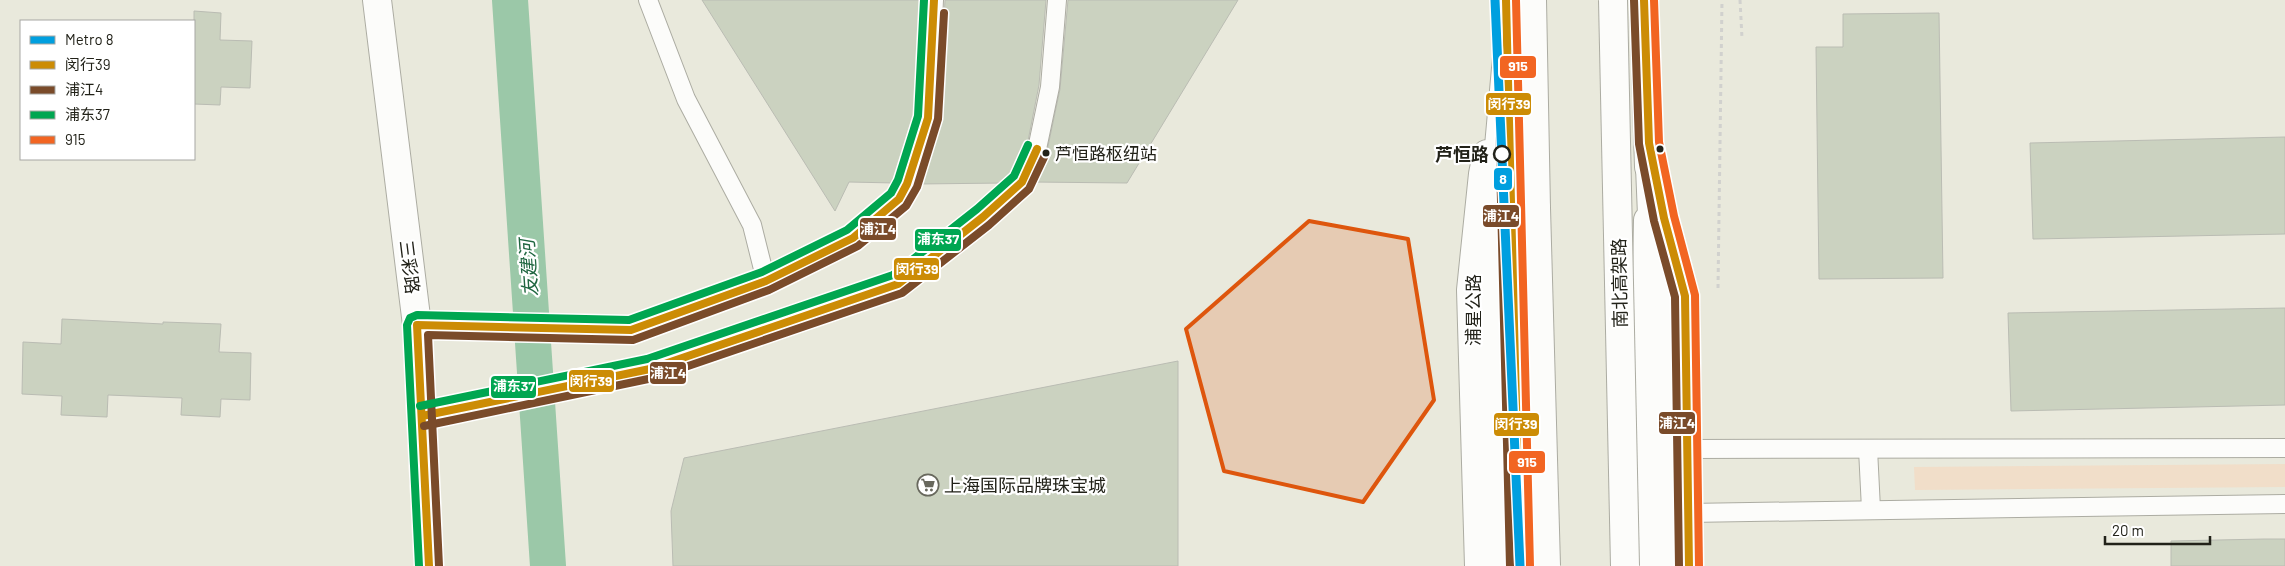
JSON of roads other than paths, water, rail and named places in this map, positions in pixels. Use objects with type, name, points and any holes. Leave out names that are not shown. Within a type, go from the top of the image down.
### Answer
[{"type":"main road","name":"三彩路","points":[[377,0],[417,325],[429,566]]},
{"type":"main road","name":"浦星公路","points":[[1506,0],[1520,566]]},
{"type":"main road","points":[[1532,0],[1546,566]]},
{"type":"main road","name":"南北高架路","points":[[1613,0],[1625,566]]},
{"type":"main road","points":[[1644,0],[1652,215],[1669,291],[1672,566]]},
{"type":"main road","name":"浦星公路","points":[[1479,566],[1471,290],[1483,174],[1507,58]]},
{"type":"main road","points":[[1502,566],[1492,291],[1495,191],[1507,58]]},
{"type":"main road","points":[[1649,143],[1664,218],[1685,296],[1689,566]]},
{"type":"main road","points":[[1646,566],[1644,441],[1649,143]]},
{"type":"lane","points":[[648,0],[686,99],[752,225],[766,281]]},
{"type":"lane","points":[[417,325],[631,330],[766,281],[853,238],[899,199],[906,184],[928,118],[934,0]]},
{"type":"lane","points":[[422,416],[650,369],[898,284],[983,217],[1022,182],[1037,149],[1050,87],[1057,0]]},
{"type":"lane","points":[[1687,449],[2285,448]]},
{"type":"lane","points":[[1868,449],[1870,509]]},
{"type":"lane","points":[[1688,514],[1870,509],[2285,504]]},
{"type":"waterway","name":"友建河","points":[[510,0],[548,566]]},
{"type":"metro line","name":"8","points":[[1495,0],[1520,566]]},
{"type":"place","name":"芦恒路枢纽站","points":[[1046,153]]},
{"type":"place","name":"芦恒路","points":[[1502,154]]},
{"type":"place","name":"上海国际品牌珠宝城","points":[[928,485]]}]
